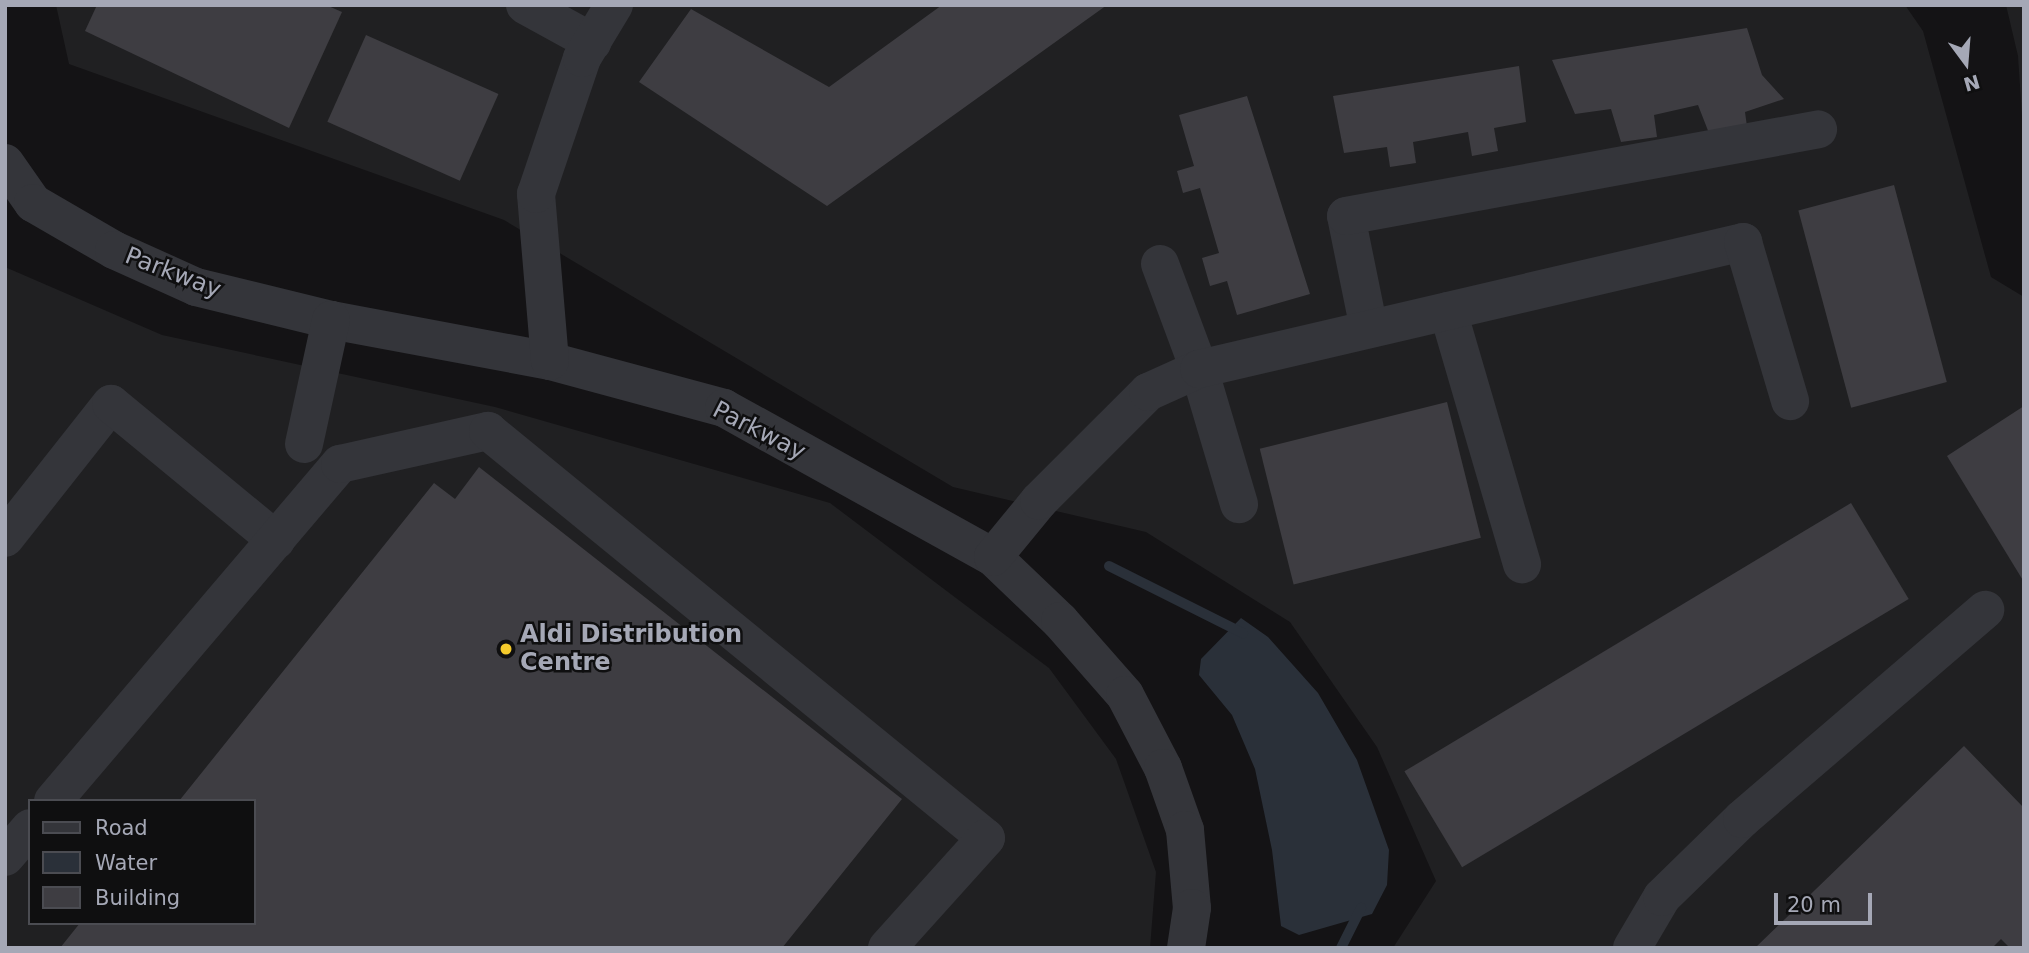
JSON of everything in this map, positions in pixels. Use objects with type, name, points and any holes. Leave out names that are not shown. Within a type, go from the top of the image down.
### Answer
[{"type":"street","points":[[525,5],[592,42]]},
{"type":"street","points":[[550,361],[536,194],[582,58],[614,5]]},
{"type":"street","points":[[1369,330],[1346,216],[1818,129]]},
{"type":"street","name":"Parkway","points":[[5,163],[19,201],[114,250],[196,287],[331,320],[550,361],[724,408],[992,557],[1060,621],[1125,695],[1163,768],[1185,830],[1192,908],[1186,948]]},
{"type":"street","points":[[992,557],[1040,501],[1148,393],[1199,369],[1743,242],[1790,401]]},
{"type":"street","points":[[1160,264],[1199,369],[1239,504]]},
{"type":"street","points":[[1448,311],[1522,564]]},
{"type":"street","points":[[304,444],[331,320]]},
{"type":"street","points":[[5,538],[111,404],[276,540]]},
{"type":"street","points":[[55,799],[341,464],[488,431],[986,838],[887,948]]},
{"type":"street","points":[[1632,948],[1662,897],[1742,819],[1985,610]]},
{"type":"street","points":[[5,857],[28,830]]},
{"type":"shaded area","points":[[56,5],[1905,5],[1923,31],[1991,277],[2024,297],[2024,948],[1393,948],[1436,881],[1377,747],[1290,622],[1146,532],[953,487],[504,220],[69,64]]},
{"type":"shaded area","points":[[2006,5],[2024,5],[2024,147],[2018,56]]},
{"type":"shaded area","name":"Aldi Distribution Centre","points":[[5,267],[162,335],[495,407],[830,503],[1049,668],[1116,759],[1156,872],[1150,948],[5,948]]},
{"type":"water","points":[[1241,618],[1268,637],[1318,693],[1357,760],[1389,850],[1387,885],[1372,914],[1299,935],[1281,926],[1272,850],[1255,769],[1232,715],[1199,675],[1201,659]]},
{"type":"building","points":[[97,5],[326,5],[342,12],[289,128],[85,31]]},
{"type":"building","points":[[942,5],[1107,5],[827,206],[639,82],[691,9],[829,87]]},
{"type":"building","points":[[1747,28],[1762,75],[1784,99],[1745,112],[1749,141],[1714,146],[1698,105],[1654,115],[1657,137],[1621,142],[1611,109],[1575,114],[1552,60]]},
{"type":"building","points":[[366,35],[498,94],[460,181],[327,122]]},
{"type":"building","points":[[1519,66],[1526,122],[1494,128],[1498,151],[1472,156],[1468,132],[1413,142],[1416,163],[1390,167],[1387,147],[1344,153],[1333,96]]},
{"type":"building","points":[[1247,96],[1310,294],[1237,315],[1227,281],[1210,286],[1202,258],[1219,253],[1200,188],[1183,193],[1177,171],[1194,166],[1179,115]]},
{"type":"building","points":[[1894,185],[1947,382],[1851,408],[1798,211]]},
{"type":"building","points":[[1447,402],[1481,538],[1294,585],[1260,449]]},
{"type":"building","points":[[2024,406],[2024,582],[1947,456]]},
{"type":"building","name":"Aldi Distribution Centre","points":[[479,467],[902,799],[782,948],[60,948],[78,925],[256,925],[256,799],[181,799],[434,483],[455,499]]},
{"type":"building","points":[[1851,503],[1909,599],[1462,867],[1404,771]]},
{"type":"building","points":[[1964,746],[2024,808],[2024,948],[2010,948],[2001,939],[1992,948],[1755,948]]},
{"type":"waterway","points":[[1109,566],[1243,633]]},
{"type":"waterway","points":[[1341,948],[1361,908]]},
{"type":"place","name":"Aldi Distribution Centre","points":[[506,649]]}]
